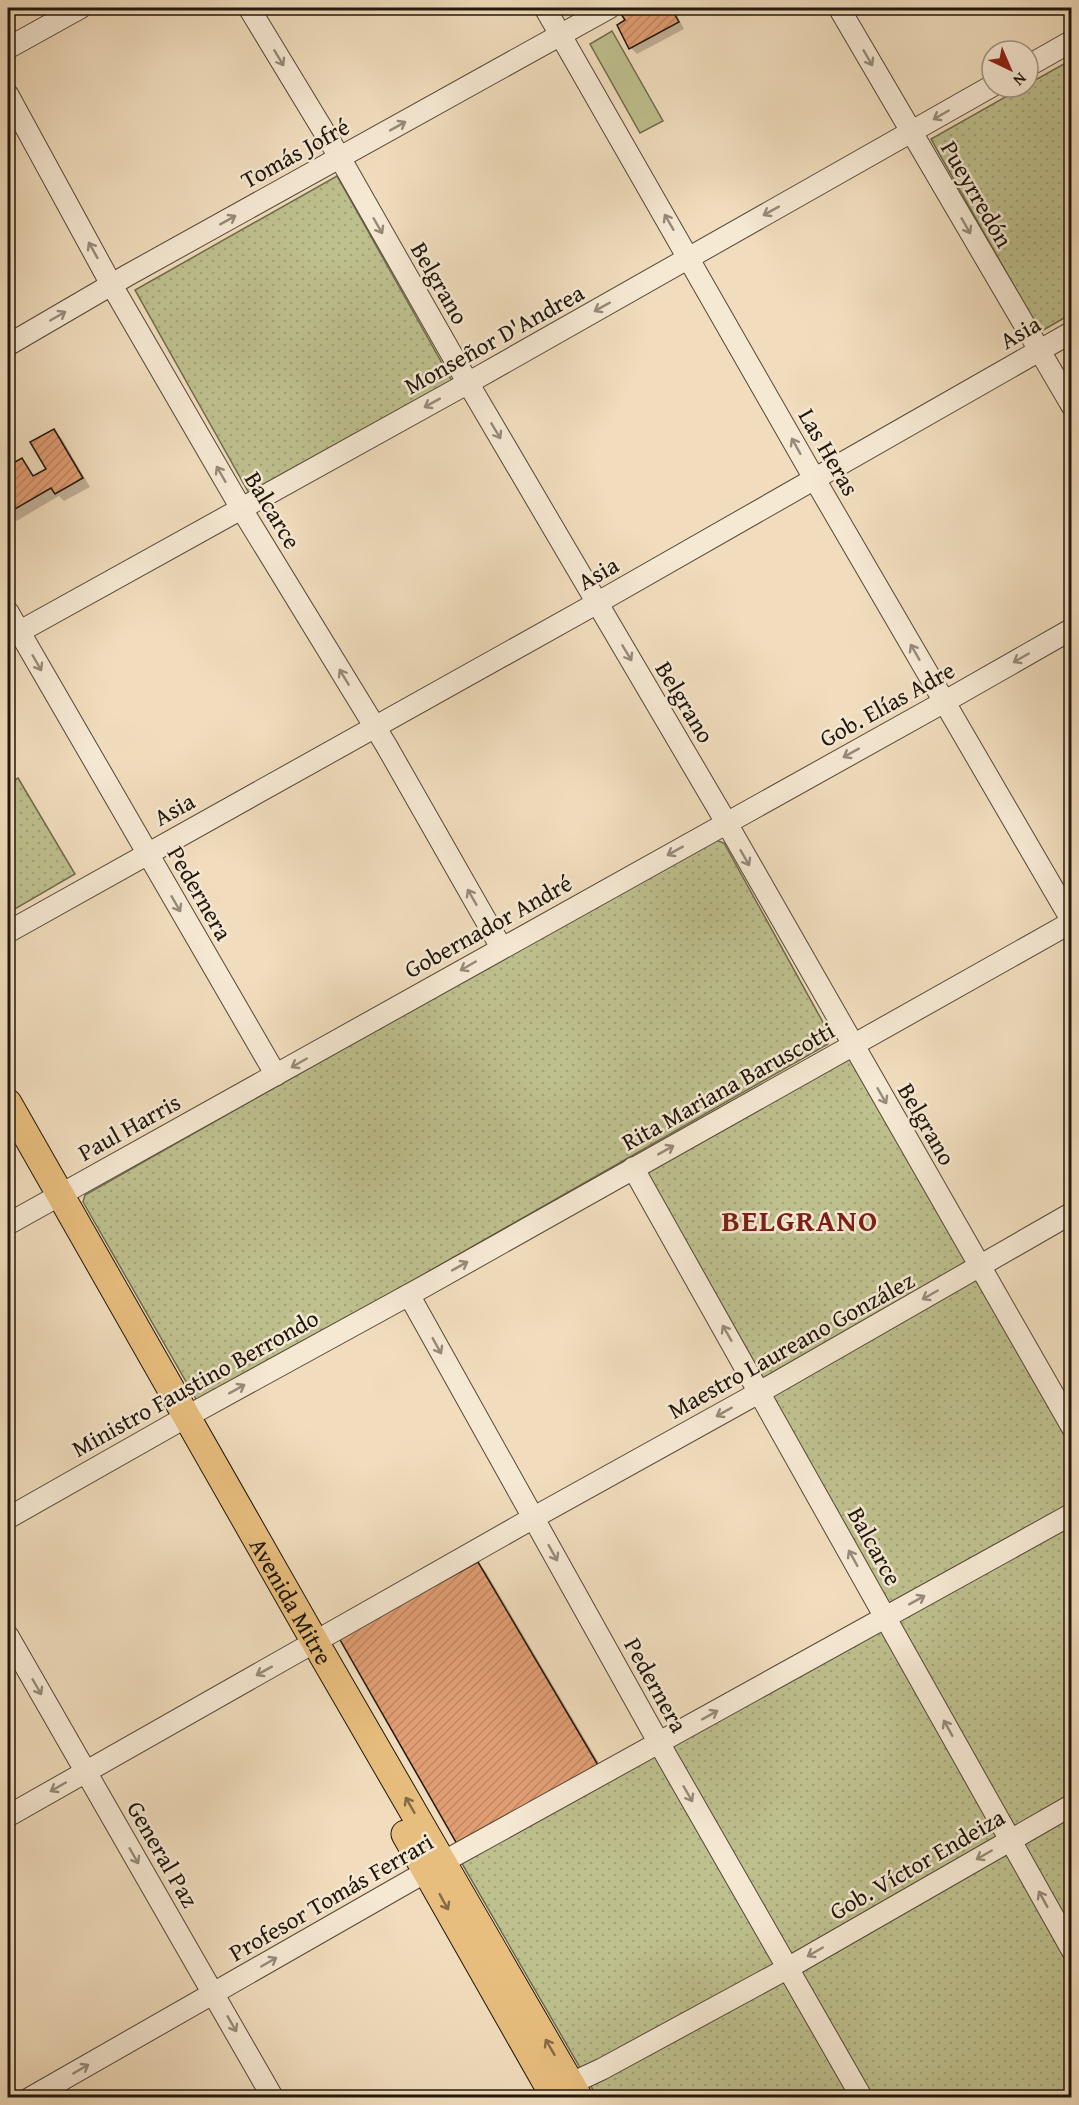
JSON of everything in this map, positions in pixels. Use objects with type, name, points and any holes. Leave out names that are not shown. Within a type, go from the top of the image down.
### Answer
[{"type":"main road","name":"Avenida Mitre","points":[[8,1103],[52,1199],[435,1867],[560,2093]]},
{"type":"main road","name":"Avenida Mitre","points":[[8,1141],[52,1199]]},
{"type":"street","points":[[8,48],[80,8]]},
{"type":"street","name":"Belgrano","points":[[249,8],[340,158],[468,383],[726,822],[1071,1427]]},
{"type":"street","name":"Las Heras","points":[[545,8],[1071,921]]},
{"type":"street","name":"Tomás Jofré","points":[[8,345],[111,284],[609,8]]},
{"type":"street","name":"Pueyrredón","points":[[839,8],[1071,406]]},
{"type":"street","points":[[1040,59],[1071,41]]},
{"type":"street","name":"Monseñor D'Andrea","points":[[13,635],[468,383],[980,93]]},
{"type":"street","name":"Balcarce","points":[[8,95],[111,284],[241,508],[374,727],[501,947]]},
{"type":"street","name":"Asia","points":[[8,932],[597,603],[1071,332]]},
{"type":"street","name":"Pedernera","points":[[8,612],[13,635],[147,853],[276,1075]]},
{"type":"street","name":"Gob. Elías Adre","points":[[726,822],[944,702],[1071,628]]},
{"type":"street","name":"Gobernador André","points":[[276,1075],[726,822]]},
{"type":"street","name":"Rita Mariana Baruscotti","points":[[409,1295],[1071,921]]},
{"type":"street","name":"Paul Harris","points":[[8,1224],[276,1075]]},
{"type":"street","name":"Balcarce","points":[[633,1168],[1071,1950]]},
{"type":"street","name":"Maestro Laureano González","points":[[8,1816],[760,1392],[1071,1213]]},
{"type":"street","name":"Pedernera","points":[[409,1295],[659,1743],[861,2097]]},
{"type":"street","name":"Ministro Faustino Berrondo","points":[[8,1518],[178,1421],[409,1295]]},
{"type":"street","name":"Profesor Tomás Ferrari","points":[[30,2097],[435,1867],[1071,1514]]},
{"type":"street","name":"General Paz","points":[[8,1636],[273,2097]]},
{"type":"street","name":"Gob. Víctor Endeiza","points":[[560,2093],[788,1968],[1071,1805]]},
{"type":"green space","points":[[612,31],[663,121],[640,133],[590,44]]},
{"type":"green space","points":[[1071,60],[1071,314],[1040,332],[931,139],[1002,99],[1040,99],[1040,77]]},
{"type":"green space","points":[[337,176],[452,381],[250,495],[135,290]]},
{"type":"green space","points":[[18,778],[75,874],[8,913],[8,784]]},
{"type":"green space","points":[[713,839],[724,843],[830,1035],[828,1044],[203,1400],[196,1399],[83,1202],[85,1195]]},
{"type":"green space","points":[[852,1045],[1071,1425],[1071,2087],[1053,2098],[597,2097],[457,1855],[885,1617],[633,1168]]},
{"type":"building","points":[[634,8],[671,8],[679,22],[629,49],[617,25],[625,20],[621,14]]},
{"type":"building","points":[[1072,356],[1072,370],[1066,359]]},
{"type":"building","points":[[54,429],[83,478],[55,494],[51,488],[8,513],[8,466],[22,458],[33,476],[46,469],[30,442]]},
{"type":"building","points":[[478,1562],[598,1765],[457,1844],[339,1638]]},
{"type":"district","name":"BELGRANO","points":[[800,1220]]}]
